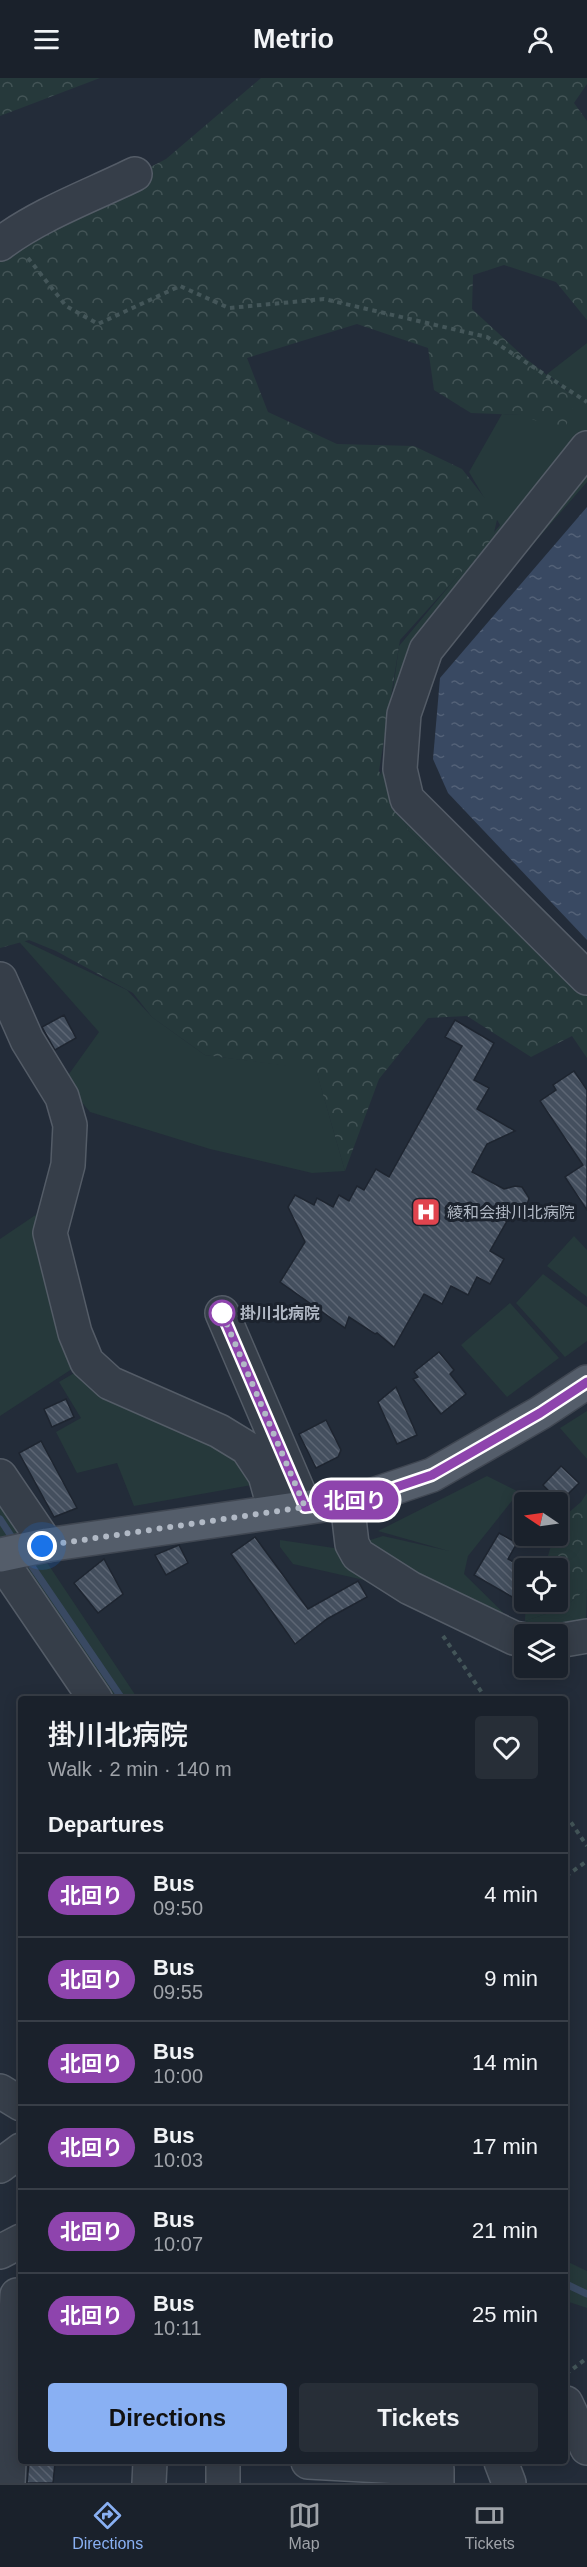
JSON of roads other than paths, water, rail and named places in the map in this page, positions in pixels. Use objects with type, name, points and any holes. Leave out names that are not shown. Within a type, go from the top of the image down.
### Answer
[{"type":"main road","points":[[2,1556],[45,1545],[347,1502],[432,1475],[540,1413],[587,1382]]},
{"type":"street","points":[[6,240],[135,174]]},
{"type":"street","points":[[587,448],[426,650],[404,714],[400,769],[407,799],[587,978]]},
{"type":"street","points":[[0,979],[27,1040],[62,1097],[70,1125],[68,1166],[50,1233],[75,1333],[87,1362],[110,1383],[219,1431],[247,1448],[290,1509]]},
{"type":"street","points":[[222,1313],[290,1509]]},
{"type":"street","points":[[0,1476],[45,1545]]},
{"type":"street","points":[[347,1502],[352,1544],[358,1555],[410,1588],[514,1638]]},
{"type":"street","points":[[2,1556],[93,1696]]},
{"type":"street","points":[[568,1639],[587,1636]]},
{"type":"street","points":[[0,2091],[18,2102]]},
{"type":"street","points":[[0,2166],[18,2152]]},
{"type":"street","points":[[0,2252],[18,2243]]},
{"type":"street","points":[[8,2483],[6,2400],[18,2295]]},
{"type":"street","points":[[568,2407],[587,2448]]},
{"type":"street","points":[[149,2483],[150,2464]]},
{"type":"street","points":[[223,2483],[224,2464]]},
{"type":"street","points":[[345,2464],[437,2469],[437,2483]]},
{"type":"street","points":[[502,2464],[509,2483]]},
{"type":"water","points":[[587,507],[587,940],[448,793],[433,759],[440,678]]},
{"type":"waterway","points":[[0,1519],[15,1542]]},
{"type":"waterway","points":[[27,1559],[120,1696]]},
{"type":"waterway","points":[[568,2285],[587,2294]]},
{"type":"place","name":"綾和会掛川北病院","points":[[426,1212]]},
{"type":"place","name":"掛川北病院","points":[[222,1313]]}]
